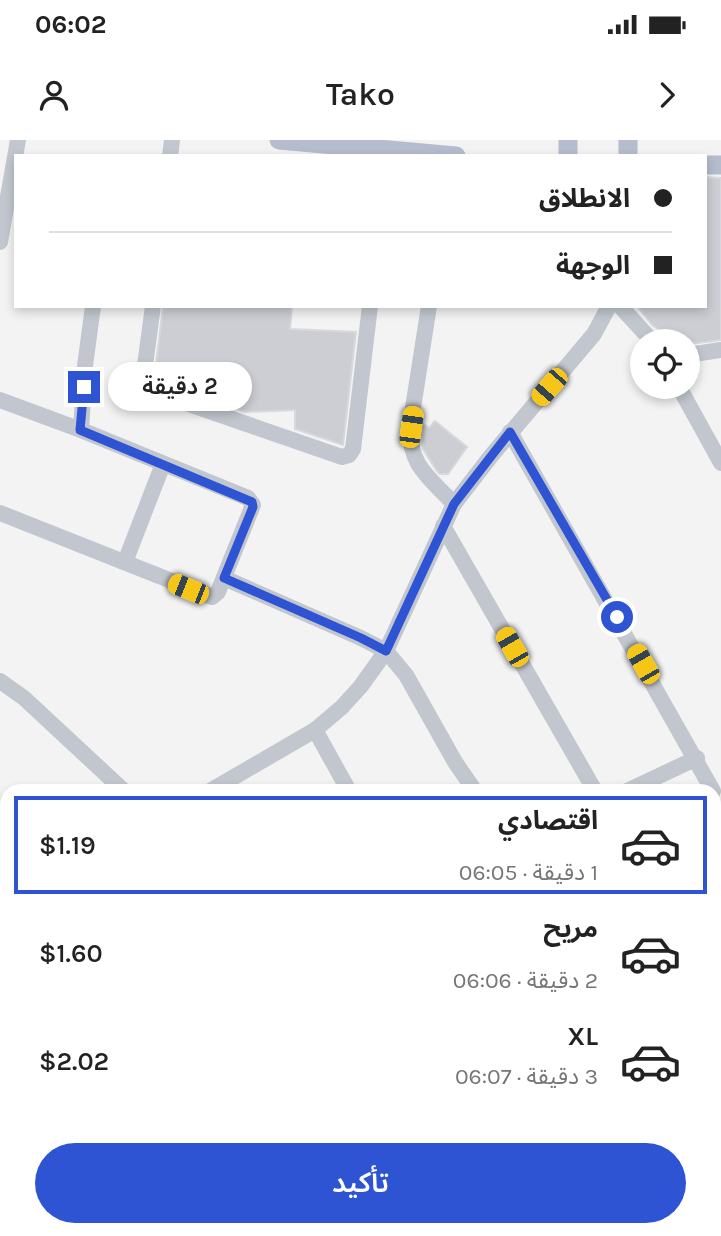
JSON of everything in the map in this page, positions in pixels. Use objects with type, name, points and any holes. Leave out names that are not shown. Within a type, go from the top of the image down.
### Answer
[{"type":"main road","points":[[279,140],[413,154]]},
{"type":"street","points":[[6,235],[14,172]]},
{"type":"street","points":[[80,430],[93,308]]},
{"type":"street","points":[[153,308],[143,380],[148,390],[342,457],[349,455],[353,449],[370,308]]},
{"type":"street","points":[[429,308],[410,444],[418,465],[454,504]]},
{"type":"street","points":[[223,784],[315,730],[361,687],[386,651],[454,504],[510,432],[594,334],[608,308]]},
{"type":"street","points":[[622,308],[641,329]]},
{"type":"street","points":[[700,353],[721,350]]},
{"type":"street","points":[[686,399],[721,463]]},
{"type":"street","points":[[0,400],[163,464],[252,502],[253,507],[216,595],[210,597],[0,513]]},
{"type":"street","points":[[510,432],[710,784]]},
{"type":"street","points":[[125,562],[163,464]]},
{"type":"street","points":[[443,526],[591,784]]},
{"type":"street","points":[[224,578],[386,651],[407,675],[470,784]]},
{"type":"street","points":[[0,681],[24,698],[116,784]]},
{"type":"street","points":[[315,730],[345,784]]},
{"type":"street","points":[[641,784],[697,758]]},
{"type":"building","points":[[707,177],[721,178],[721,340],[700,343],[700,329],[658,329],[639,308],[707,308]]},
{"type":"building","points":[[163,308],[292,308],[290,329],[356,332],[343,445],[295,429],[295,410],[245,412],[222,404],[222,398],[186,392],[154,381]]},
{"type":"building","points":[[435,421],[467,447],[448,474],[440,474],[437,471],[423,449],[421,422],[429,428]]},
{"type":"route","points":[[84,387],[80,430],[248,498],[252,502],[253,507],[224,578],[386,651],[454,504],[510,432],[617,617]]}]
